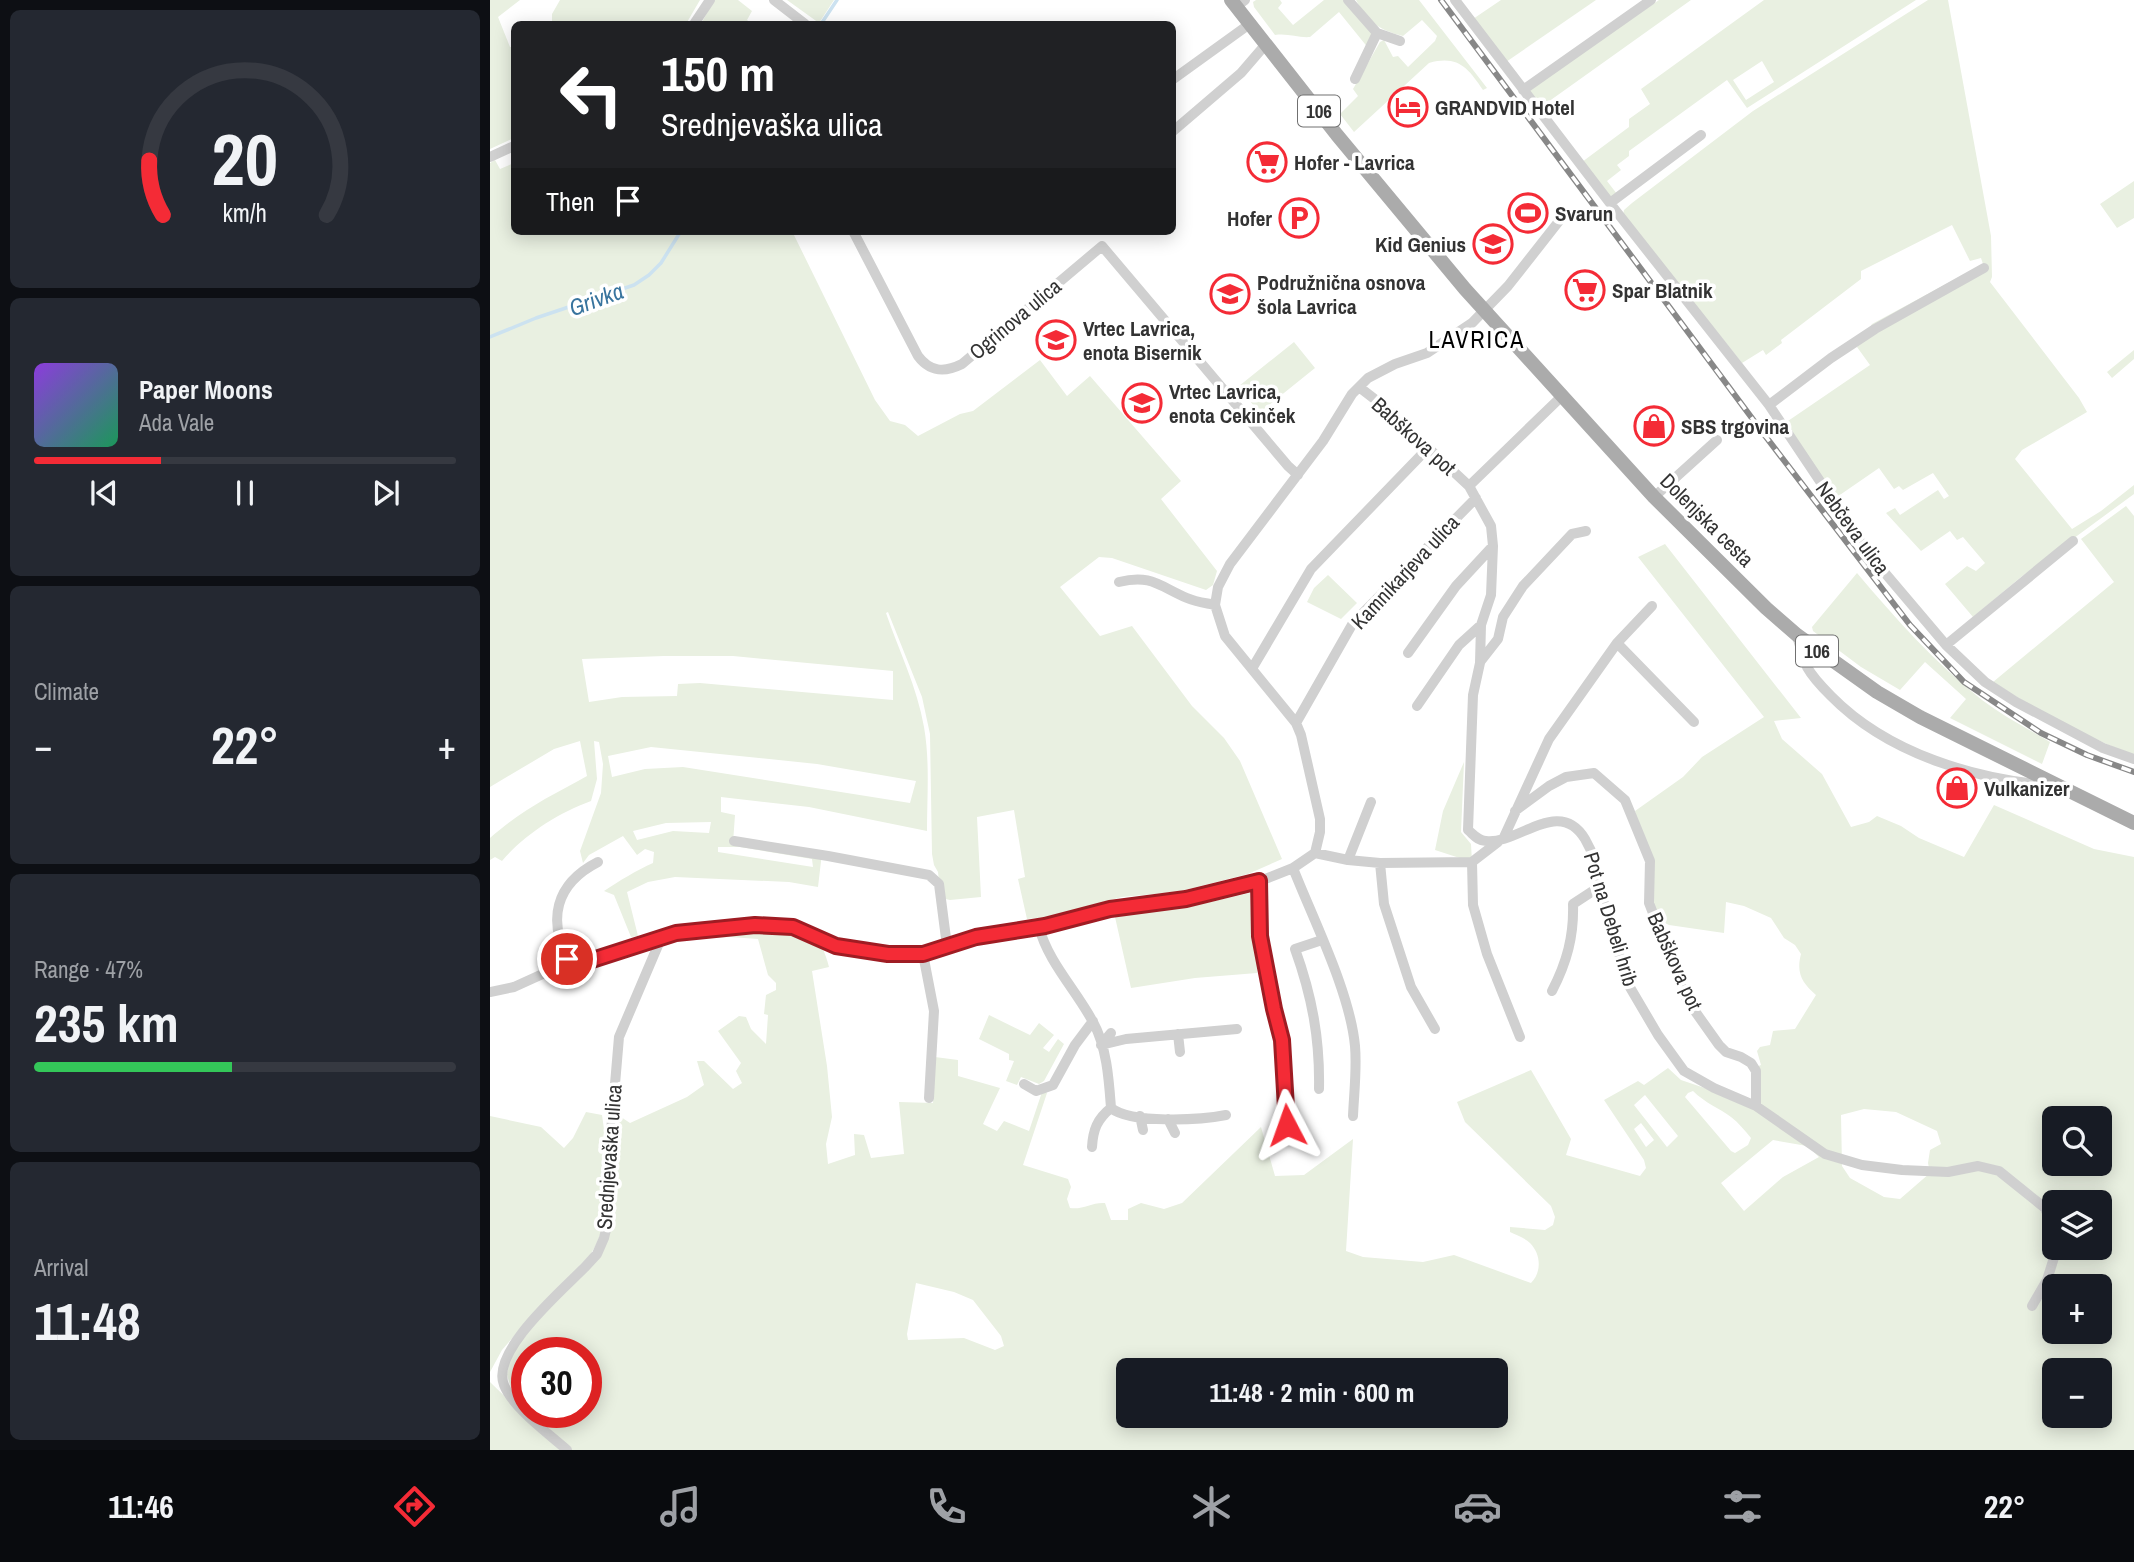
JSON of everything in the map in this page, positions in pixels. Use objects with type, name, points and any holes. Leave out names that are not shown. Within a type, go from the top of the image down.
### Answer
[{"type":"main road","name":"Dolenjska cesta","points":[[1238,2],[1266,44],[1367,172],[1484,310],[1654,497],[1766,608],[1841,668],[1888,698],[2134,823]]},
{"type":"street","points":[[696,21],[710,0]]},
{"type":"street","points":[[774,0],[801,21]]},
{"type":"street","points":[[1348,0],[1377,33],[1400,41]]},
{"type":"street","points":[[1523,90],[1651,0]]},
{"type":"street","name":"Nebčeva ulica","points":[[1458,1],[1523,90],[1769,405],[1868,553],[1946,645],[1985,682],[2043,718],[2103,748],[2134,759]]},
{"type":"street","points":[[1176,77],[1251,23]]},
{"type":"street","points":[[1355,79],[1377,33]]},
{"type":"street","points":[[1176,129],[1241,73],[1266,44]]},
{"type":"street","points":[[1610,203],[1701,135]]},
{"type":"street","points":[[490,158],[511,148]]},
{"type":"street","points":[[490,992],[514,987],[569,962],[586,962],[662,936],[701,929],[776,925],[793,927],[836,946],[888,954],[923,954],[995,933],[1039,927],[1110,909],[1186,899],[1259,881],[1293,868],[1315,853],[1320,820],[1310,769],[1296,723],[1225,636],[1215,605],[1218,587],[1230,564],[1323,441],[1352,394],[1368,378],[1380,371],[1415,358],[1451,339],[1508,286],[1563,216]]},
{"type":"street","name":"Ogrinova ulica","points":[[855,235],[924,364],[942,371],[962,364],[1102,246],[1298,475]]},
{"type":"street","points":[[1769,405],[1875,329],[1984,268]]},
{"type":"street","name":"Babškova pot","points":[[1359,387],[1469,486],[1491,527],[1492,595],[1481,625],[1480,663],[1473,695],[1468,830],[1479,840],[1490,842],[1504,837]]},
{"type":"street","name":"Babškova pot","points":[[1469,486],[1561,397]]},
{"type":"street","points":[[1654,497],[1717,440]]},
{"type":"street","points":[[1253,667],[1311,569],[1427,448]]},
{"type":"street","name":"Kamnikarjeva ulica","points":[[1296,723],[1353,623],[1476,498]]},
{"type":"street","name":"Babškova pot","points":[[1480,663],[1498,639],[1503,617],[1523,586],[1572,534],[1586,531]]},
{"type":"street","points":[[1946,645],[2073,541]]},
{"type":"street","points":[[1408,653],[1456,586],[1493,546]]},
{"type":"street","points":[[1119,582],[1137,578],[1154,581],[1189,599],[1215,605]]},
{"type":"street","points":[[1315,853],[1380,863],[1472,862],[1504,837],[1549,738],[1617,643],[1652,606]]},
{"type":"street","name":"Babškova pot","points":[[1417,706],[1459,645],[1481,625]]},
{"type":"street","name":"Dolenjska cesta","points":[[1797,635],[1807,666],[1818,683],[1865,726],[1894,742],[1988,777],[2022,784],[2062,787]]},
{"type":"street","points":[[1617,643],[1694,722]]},
{"type":"street","name":"Babškova pot","points":[[1515,811],[1566,777],[1594,773],[1625,800],[1650,861],[1649,903],[1687,1000],[1726,1052],[1751,1063],[1756,1071],[1756,1105]]},
{"type":"street","points":[[1348,860],[1371,802]]},
{"type":"street","name":"Pot na Debeli hrib","points":[[1504,837],[1535,826],[1561,821],[1572,824],[1580,831],[1589,845],[1598,871],[1599,887],[1628,984],[1658,1035],[1684,1071],[1714,1088],[1756,1105],[1825,1154],[1862,1165],[1948,1172],[1978,1166],[1999,1171],[2042,1206]]},
{"type":"street","points":[[734,841],[929,876],[939,884],[947,946]]},
{"type":"street","points":[[569,962],[557,934],[558,903],[581,871],[598,862]]},
{"type":"street","points":[[1472,862],[1473,905],[1487,954],[1520,1037]]},
{"type":"street","points":[[1380,863],[1384,904],[1411,987],[1435,1029]]},
{"type":"street","points":[[1293,868],[1344,996],[1353,1030],[1356,1061],[1353,1116]]},
{"type":"street","points":[[1259,881],[1260,936],[1282,1040],[1287,1125]]},
{"type":"street","points":[[1552,991],[1566,964],[1574,928],[1573,904],[1599,887]]},
{"type":"street","points":[[1039,927],[1043,943],[1093,1021],[1101,1045],[1111,1108],[1118,1114],[1168,1119],[1226,1115]]},
{"type":"street","name":"Srednjevaška ulica","points":[[567,1450],[512,1398],[503,1384],[501,1367],[513,1343],[597,1254],[604,1238],[609,1217],[609,1155],[619,1037],[662,936]]},
{"type":"street","points":[[1319,1089],[1320,1053],[1317,1030],[1308,984],[1295,949],[1322,940]]},
{"type":"street","points":[[923,954],[934,1011],[929,1098]]},
{"type":"street","points":[[1024,1084],[1036,1091],[1053,1085],[1075,1045],[1093,1021]]},
{"type":"street","points":[[1101,1045],[1126,1039],[1237,1028]]},
{"type":"street","points":[[1101,1045],[1111,1033]]},
{"type":"street","points":[[1178,1034],[1180,1052]]},
{"type":"street","points":[[1092,1147],[1095,1127],[1101,1116],[1111,1108]]},
{"type":"street","points":[[1140,1116],[1143,1130]]},
{"type":"street","points":[[1168,1119],[1175,1133]]},
{"type":"street","points":[[2032,1306],[2047,1280],[2053,1260]]},
{"type":"green space","points":[[490,0],[520,0],[498,17],[511,47],[511,139],[490,149]]},
{"type":"green space","points":[[560,0],[700,0],[688,21],[552,21],[552,14]]},
{"type":"green space","points":[[714,0],[738,0],[752,11],[748,21],[703,21]]},
{"type":"green space","points":[[787,0],[834,0],[820,21],[816,21]]},
{"type":"green space","points":[[1280,0],[1282,3],[1278,8],[1293,25],[1324,0],[1345,0],[1374,36],[1369,49],[1339,12],[1310,37],[1275,35],[1254,7],[1253,2]]},
{"type":"green space","points":[[1356,0],[1419,0],[1487,88],[1483,90],[1467,70],[1455,62],[1429,63],[1354,132],[1340,114],[1358,96],[1353,89],[1380,42],[1384,40],[1393,57],[1398,56],[1408,67],[1437,36],[1422,20],[1403,36],[1387,31],[1365,14]]},
{"type":"green space","points":[[1501,0],[1596,0],[1506,62],[1473,19]]},
{"type":"green space","points":[[1659,0],[1691,0],[1541,107],[1528,90]]},
{"type":"green space","points":[[1764,0],[1916,0],[1747,108],[1727,80],[1629,151],[1629,156],[1617,165],[1621,170],[1607,181],[1617,194],[1610,199],[1582,162],[1629,127],[1629,119],[1650,104],[1641,89]],"holes":[[[1762,61],[1774,82],[1746,100],[1733,80]]]},
{"type":"green space","points":[[1928,0],[1948,0],[1991,236],[1990,282],[2087,412],[2022,450],[2015,459],[2072,529],[2101,511],[2134,485],[2134,494],[2021,577],[1973,617],[1945,584],[1967,566],[1976,571],[1985,563],[1963,537],[1957,540],[1950,531],[1921,551],[1886,513],[1895,508],[1900,515],[1938,490],[1944,499],[1949,496],[1933,473],[1903,490],[1899,486],[1894,489],[1879,468],[1834,499],[1785,423],[1870,365],[1857,347],[1872,324],[1983,264],[1981,258],[1970,261],[1952,225],[1861,271],[1861,279],[1781,340],[1782,343],[1766,355],[1763,350],[1742,363],[1623,215],[1624,210],[1632,203],[1753,111]]},
{"type":"green space","points":[[495,160],[500,169],[511,164],[511,235],[794,235],[875,400],[890,421],[905,425],[918,436],[960,414],[973,411],[1040,360],[1067,396],[1090,376],[1181,481],[1161,499],[1217,571],[1213,585],[1206,590],[1112,558],[1099,557],[1060,587],[1100,636],[1132,626],[1192,706],[1224,738],[1240,761],[1282,859],[1248,874],[1177,892],[1122,897],[1046,917],[1027,919],[1018,879],[1025,877],[1014,810],[977,817],[981,897],[950,900],[941,898],[938,872],[932,854],[930,734],[922,697],[888,612],[886,613],[912,683],[924,727],[928,766],[927,831],[809,807],[721,797],[721,812],[735,815],[733,843],[822,853],[818,887],[789,882],[675,877],[648,882],[627,892],[638,936],[631,937],[614,895],[604,891],[653,863],[654,852],[645,849],[637,855],[623,836],[589,855],[583,863],[580,851],[601,793],[603,764],[599,742],[594,741],[597,779],[591,801],[542,826],[502,861],[495,857],[490,860],[490,838],[525,811],[587,776],[580,741],[554,749],[490,787],[490,163]],"holes":[[[733,656],[893,671],[893,700],[700,683],[678,684],[677,696],[622,697],[589,702],[582,659]],[[651,747],[817,764],[916,781],[910,803],[683,767],[645,769],[612,777],[608,756]],[[711,822],[709,833],[673,831],[637,840],[633,831],[666,823]],[[718,847],[740,847],[812,859],[813,867],[718,852]]]},
{"type":"green space","points":[[2134,181],[2134,218],[2117,228],[2100,204]]},
{"type":"green space","points":[[1294,342],[1315,368],[1259,413],[1239,386]]},
{"type":"green space","points":[[2134,350],[2134,359],[2112,378],[2107,372]]},
{"type":"green space","points":[[2126,506],[2134,516],[2134,755],[2062,722],[1993,682],[2114,582],[2081,539]]},
{"type":"green space","points":[[1665,544],[1801,718],[1774,721],[1782,739],[1822,774],[1851,827],[1869,822],[1877,816],[1964,857],[1994,805],[2094,849],[2134,857],[2134,1450],[570,1450],[549,1428],[602,1428],[602,1337],[522,1337],[587,1269],[607,1239],[613,1116],[618,1115],[630,1123],[687,1097],[704,1085],[697,1061],[704,1061],[733,1089],[742,1083],[736,1071],[741,1063],[718,1031],[739,1016],[746,1017],[751,1029],[766,1044],[766,995],[776,990],[776,983],[768,975],[758,939],[690,939],[690,935],[779,928],[811,937],[821,946],[829,967],[812,971],[832,1117],[826,1144],[828,1164],[855,1155],[854,1134],[864,1135],[871,1158],[904,1154],[899,1102],[933,1103],[935,1057],[958,1060],[958,1076],[1000,1088],[983,1124],[997,1131],[1004,1121],[1029,1131],[1043,1089],[1047,1093],[1023,1165],[1068,1179],[1071,1187],[1067,1199],[1070,1208],[1105,1203],[1111,1220],[1128,1220],[1128,1209],[1141,1203],[1164,1209],[1182,1203],[1261,1127],[1275,1176],[1304,1175],[1353,1139],[1346,1251],[1363,1257],[1423,1262],[1454,1255],[1531,1283],[1537,1274],[1539,1263],[1536,1252],[1528,1241],[1510,1232],[1510,1227],[1545,1230],[1553,1225],[1555,1217],[1551,1206],[1465,1122],[1457,1102],[1531,1070],[1571,1139],[1566,1155],[1640,1176],[1646,1168],[1644,1160],[1604,1100],[1638,1081],[1644,1085],[1668,1068],[1681,1080],[1749,1103],[1756,1097],[1754,1068],[1761,1065],[1757,1051],[1760,1047],[1770,1045],[1773,1031],[1795,1029],[1816,995],[1801,977],[1801,954],[1795,945],[1784,938],[1771,918],[1744,906],[1726,902],[1724,933],[1669,925],[1655,918],[1651,910],[1653,892],[1635,811],[1683,777],[1702,757],[1764,717],[1638,557]],"holes":[[[1693,1091],[1731,1117],[1751,1138],[1748,1145],[1735,1153],[1731,1151],[1685,1097]],[[1645,1095],[1678,1136],[1667,1147],[1634,1105]],[[1864,1109],[1896,1112],[1937,1131],[1941,1144],[1930,1150],[1930,1173],[1900,1199],[1884,1197],[1850,1178],[1842,1166],[1841,1115]],[[1641,1123],[1654,1140],[1646,1147],[1634,1129]],[[1773,1140],[1807,1146],[1819,1157],[1783,1177],[1744,1211],[1721,1183]],[[916,1283],[954,1292],[973,1300],[1001,1336],[1004,1346],[995,1350],[964,1338],[908,1340]]]},
{"type":"green space","points":[[1857,573],[1916,640],[1965,686],[1998,711],[2050,742],[2042,764],[1950,718],[1966,699],[1925,662],[1900,690],[1861,667],[1813,631],[1812,627]]},
{"type":"green space","points":[[1328,575],[1357,603],[1341,619],[1307,602],[1314,588]]},
{"type":"green space","points":[[1464,762],[1461,832],[1471,844],[1472,862],[1435,850],[1443,811]]},
{"type":"green space","points":[[1250,893],[1257,973],[1195,978],[1131,988],[1115,917],[1192,906]]},
{"type":"green space","points":[[989,1015],[1030,1035],[1039,1023],[1054,1035],[1043,1048],[1049,1052],[1058,1039],[1064,1044],[1044,1081],[1039,1084],[1021,1077],[1017,1085],[1006,1081],[1014,1061],[1009,1060],[1009,1054],[979,1039]]},
{"type":"green space","points":[[586,1112],[602,1115],[608,1187],[598,1240],[590,1255],[511,1337],[490,1372],[490,1116],[541,1127],[564,1148],[573,1138]]},
{"type":"green space","points":[[511,1353],[511,1388],[507,1375]]},
{"type":"green space","points":[[490,1382],[511,1402],[511,1428],[537,1428],[560,1450],[490,1450]]},
{"type":"waterway","name":"Grivka","points":[[823,21],[837,0]]},
{"type":"waterway","name":"Grivka","points":[[490,337],[536,318],[634,285],[661,263],[678,235]]},
{"type":"railway","points":[[1441,0],[1763,433],[1910,625],[1964,682],[2041,733],[2087,755],[2134,772]]},
{"type":"place","name":"GRANDVID Hotel","points":[[1408,107]]},
{"type":"place","name":"Hofer - Lavrica","points":[[1267,162]]},
{"type":"place","name":"Svarun","points":[[1528,213]]},
{"type":"place","name":"Hofer","points":[[1299,218]]},
{"type":"place","name":"Kid Genius","points":[[1493,244]]},
{"type":"place","name":"Spar Blatnik","points":[[1585,290]]},
{"type":"place","name":"Podružnična osnova šola Lavrica","points":[[1230,294]]},
{"type":"place","name":"Vrtec Lavrica, enota Bisernik","points":[[1056,340]]},
{"type":"place","name":"Vrtec Lavrica, enota Cekinček","points":[[1142,403]]},
{"type":"place","name":"SBS trgovina","points":[[1654,426]]},
{"type":"place","name":"Vulkanizer","points":[[1957,788]]},
{"type":"district","name":"LAVRICA","points":[[1477,339]]},
{"type":"route","points":[[567,959],[569,962],[586,962],[662,936],[701,929],[755,925],[793,927],[836,946],[888,954],[923,954],[976,937],[1045,926],[1110,909],[1186,899],[1259,881],[1260,936],[1282,1040],[1287,1125]]}]
